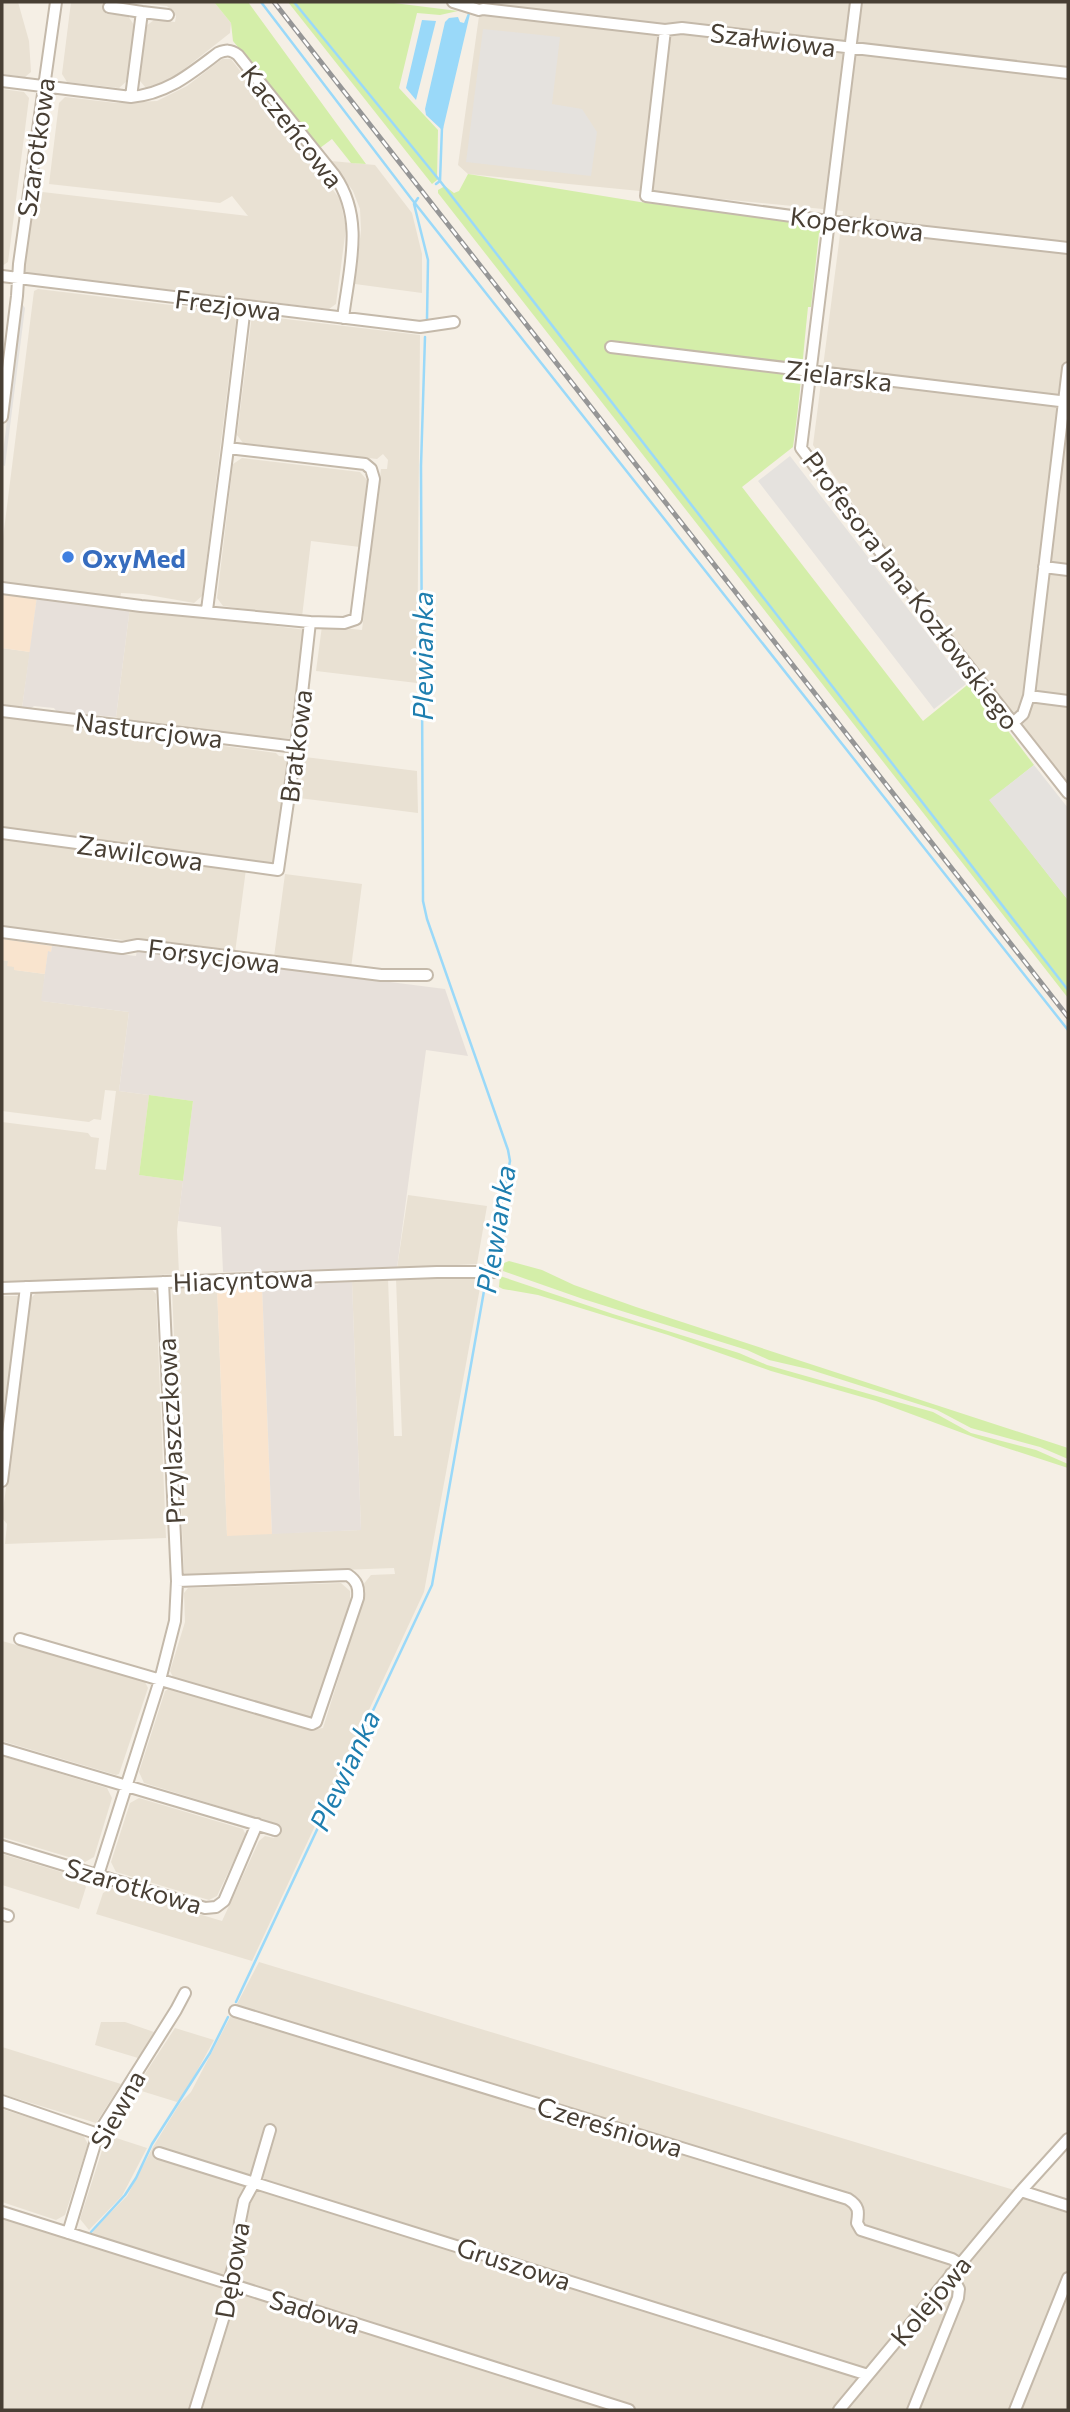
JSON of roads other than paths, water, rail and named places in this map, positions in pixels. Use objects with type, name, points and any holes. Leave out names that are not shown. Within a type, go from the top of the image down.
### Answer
[{"type":"street","name":"Szarotkowa","points":[[2,417],[55,2]]},
{"type":"street","name":"Szałwiowa","points":[[453,2],[479,10],[665,30],[682,28],[1068,73]]},
{"type":"street","name":"Profesora Jana Kozłowskiego","points":[[856,2],[801,448],[1068,793]]},
{"type":"street","points":[[109,7],[168,15]]},
{"type":"street","points":[[131,97],[142,12]]},
{"type":"street","name":"Koperkowa","points":[[665,30],[646,196],[1068,248]]},
{"type":"street","name":"Kaczeńcowa","points":[[2,81],[131,97],[172,86],[225,50],[238,55],[335,176],[348,198],[353,231],[343,318]]},
{"type":"street","name":"Frezjowa","points":[[2,276],[427,328],[454,322]]},
{"type":"street","points":[[207,610],[245,306]]},
{"type":"street","name":"Zielarska","points":[[611,346],[1066,402]]},
{"type":"street","points":[[1013,723],[1023,714],[1029,696],[1068,368]]},
{"type":"street","points":[[2,588],[141,606],[310,621],[344,623],[356,619],[373,493],[373,473],[365,464],[228,448]]},
{"type":"street","points":[[1044,567],[1068,570]]},
{"type":"street","name":"Bratkowa","points":[[278,870],[296,747],[310,621]]},
{"type":"street","points":[[1029,696],[1068,701]]},
{"type":"street","name":"Nasturcjowa","points":[[2,711],[296,747]]},
{"type":"street","name":"Zawilcowa","points":[[2,834],[278,870]]},
{"type":"street","name":"Forsycjowa","points":[[2,932],[122,948],[138,945],[381,975],[427,975]]},
{"type":"street","name":"Hiacyntowa","points":[[2,1287],[489,1271]]},
{"type":"street","name":"Przylaszczkowa","points":[[98,1875],[176,1621],[177,1581],[163,1282]]},
{"type":"street","points":[[2,1481],[26,1287]]},
{"type":"street","points":[[20,1639],[314,1723],[318,1720],[358,1592],[355,1581],[348,1575],[177,1581]]},
{"type":"street","points":[[2,1749],[275,1830]]},
{"type":"street","name":"Szarotkowa","points":[[2,1846],[205,1908],[216,1907],[224,1901],[257,1824]]},
{"type":"street","name":"Siewna","points":[[68,2233],[98,2134],[177,2010],[185,1993]]},
{"type":"street","name":"Czereśniowa","points":[[235,2011],[848,2199],[856,2204],[859,2211],[856,2223],[861,2230],[952,2259],[960,2264]]},
{"type":"street","points":[[2,2101],[98,2134]]},
{"type":"street","name":"Dębowa","points":[[195,2410],[228,2303],[244,2201],[255,2181],[270,2130]]},
{"type":"street","name":"Kolejowa","points":[[839,2410],[1068,2138]]},
{"type":"street","name":"Gruszowa","points":[[159,2153],[868,2375]]},
{"type":"street","points":[[1021,2191],[1068,2206]]},
{"type":"street","name":"Sadowa","points":[[2,2212],[629,2410]]},
{"type":"street","points":[[913,2410],[958,2298],[959,2289],[951,2274]]},
{"type":"street","points":[[1015,2410],[1068,2278]]},
{"type":"water","points":[[468,13],[470,14],[441,129],[426,115],[425,109],[445,22],[449,18],[458,17],[460,22],[464,23]]},
{"type":"water","points":[[422,20],[436,21],[416,100],[406,88]]},
{"type":"waterway","points":[[261,2],[410,197],[1068,1030]]},
{"type":"waterway","points":[[294,2],[440,181],[1068,990]]},
{"type":"waterway","name":"Plewianka","points":[[436,184],[440,181],[442,127]]},
{"type":"waterway","name":"Plewianka","points":[[418,198],[414,204],[428,260],[427,319]]},
{"type":"waterway","name":"Plewianka","points":[[425,337],[421,466],[423,901],[510,1161],[489,1267]]},
{"type":"waterway","name":"Plewianka","points":[[236,2002],[432,1585],[487,1274]]},
{"type":"waterway","name":"Plewianka","points":[[91,2232],[125,2195],[136,2178],[152,2144],[210,2053],[228,2017]]},
{"type":"railway","points":[[274,2],[1068,1017]]},
{"type":"place","name":"OxyMed","points":[[68,557]]}]
